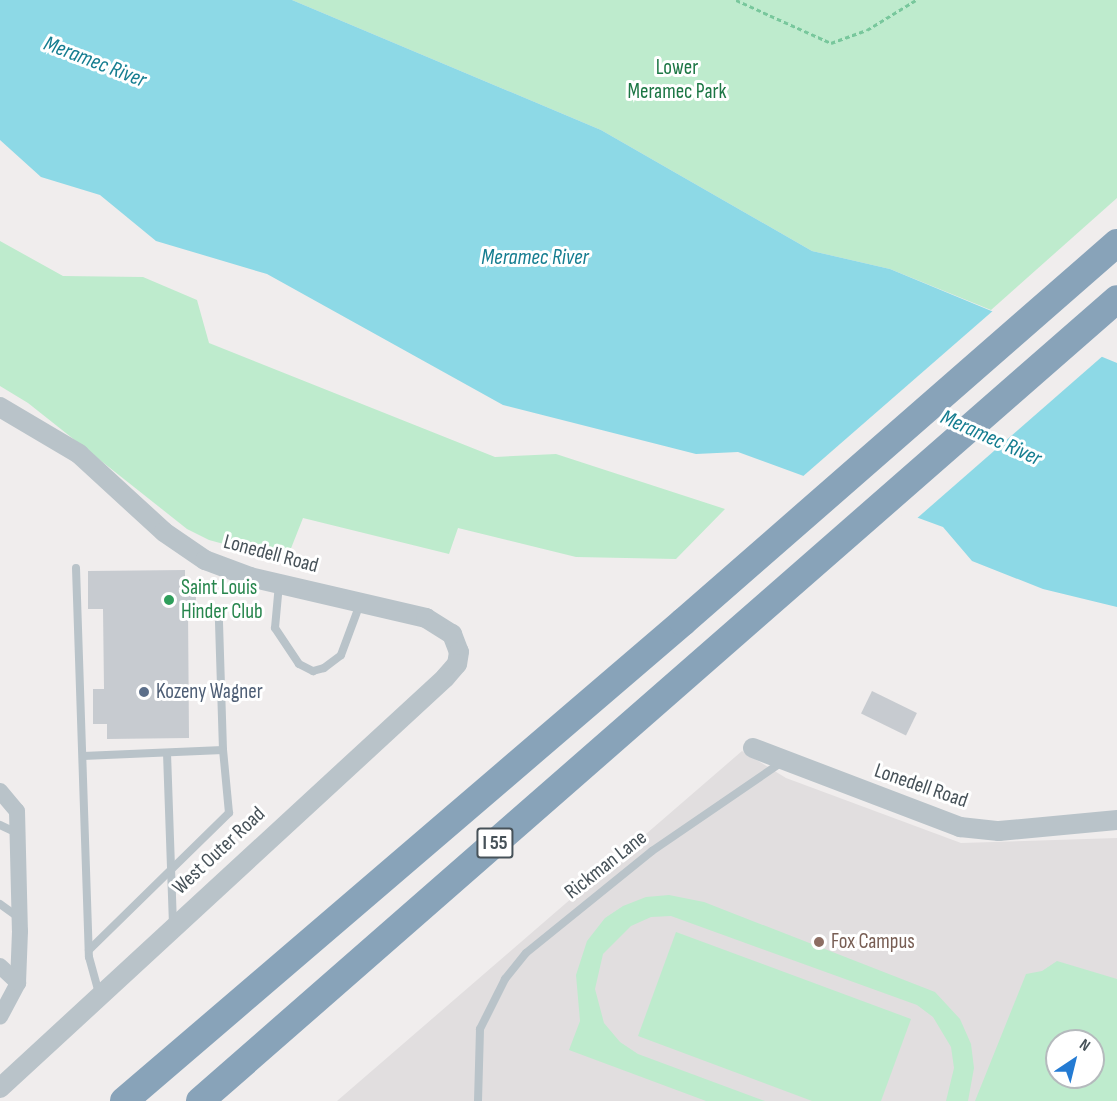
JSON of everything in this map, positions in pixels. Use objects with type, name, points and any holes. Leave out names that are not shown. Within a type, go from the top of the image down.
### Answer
[{"type":"highway","name":"I 55","points":[[124,1101],[743,570],[1117,243]]},
{"type":"highway","name":"I 55","points":[[200,1101],[1117,299]]},
{"type":"street","name":"Lonedell Road","points":[[0,407],[89,462],[164,532],[196,556],[235,573],[433,621],[452,634],[459,645]]},
{"type":"street","name":"West Outer Road","points":[[0,1088],[445,678],[457,663],[459,645]]},
{"type":"street","name":"Lonedell Road","points":[[753,748],[960,827],[999,831],[1117,820]]},
{"type":"street","points":[[0,791],[16,811],[20,918],[18,983],[0,1017]]},
{"type":"street","points":[[0,966],[18,983]]},
{"type":"lane","points":[[76,568],[89,950],[100,997]]},
{"type":"lane","points":[[279,584],[275,628],[299,664],[313,671],[324,668],[341,655],[361,602]]},
{"type":"lane","points":[[89,950],[229,813],[223,750],[219,620]]},
{"type":"lane","points":[[83,756],[223,750]]},
{"type":"lane","points":[[166,753],[174,927]]},
{"type":"lane","name":"Rickman Lane","points":[[478,1101],[480,1029],[506,979],[526,953],[652,851],[773,765],[786,761]]},
{"type":"lane","points":[[0,825],[17,833]]},
{"type":"lane","points":[[0,904],[20,918]]},
{"type":"path","points":[[736,0],[831,43],[867,30],[916,0]]},
{"type":"shaded area","name":"Fox Campus","points":[[742,751],[786,778],[961,843],[1117,838],[1117,1101],[337,1101]]},
{"type":"green space","name":"Lower Meramec Park","points":[[292,0],[1117,0],[1117,198],[991,310],[890,269],[812,251],[601,130]]},
{"type":"green space","points":[[0,241],[63,276],[143,277],[197,300],[209,343],[495,457],[556,454],[725,509],[676,559],[576,557],[458,528],[449,554],[303,518],[286,561],[209,540],[187,529],[28,403],[0,386]]},
{"type":"green space","points":[[669,895],[704,902],[935,992],[960,1019],[971,1044],[974,1068],[968,1101],[946,1101],[954,1068],[951,1047],[933,1017],[917,1005],[671,916],[651,917],[631,926],[603,954],[595,989],[604,1023],[620,1042],[638,1054],[765,1101],[706,1101],[569,1050],[580,1021],[576,975],[587,941],[605,918],[623,906],[646,897]]},
{"type":"green space","points":[[676,932],[911,1019],[881,1101],[812,1101],[638,1036]]},
{"type":"green space","points":[[1057,961],[1117,979],[1117,1101],[975,1101],[1026,974],[1042,971]]},
{"type":"water","name":"Meramec River","points":[[0,0],[292,0],[601,130],[812,251],[890,269],[1117,363],[1117,607],[1043,589],[972,561],[943,527],[738,452],[696,454],[503,405],[267,274],[156,241],[100,195],[41,177],[0,140]]},
{"type":"pier","points":[[995,309],[1105,354],[915,520],[801,478]]},
{"type":"building","points":[[185,570],[185,589],[196,589],[196,609],[188,609],[189,738],[107,739],[107,724],[93,724],[93,689],[104,689],[103,609],[88,609],[88,571]]},
{"type":"building","points":[[872,691],[917,713],[906,735],[861,713]]},
{"type":"place","name":"Saint Louis Hinder Club","points":[[169,600]]},
{"type":"place","name":"Kozeny Wagner","points":[[144,692]]},
{"type":"place","name":"Fox Campus","points":[[819,942]]}]
